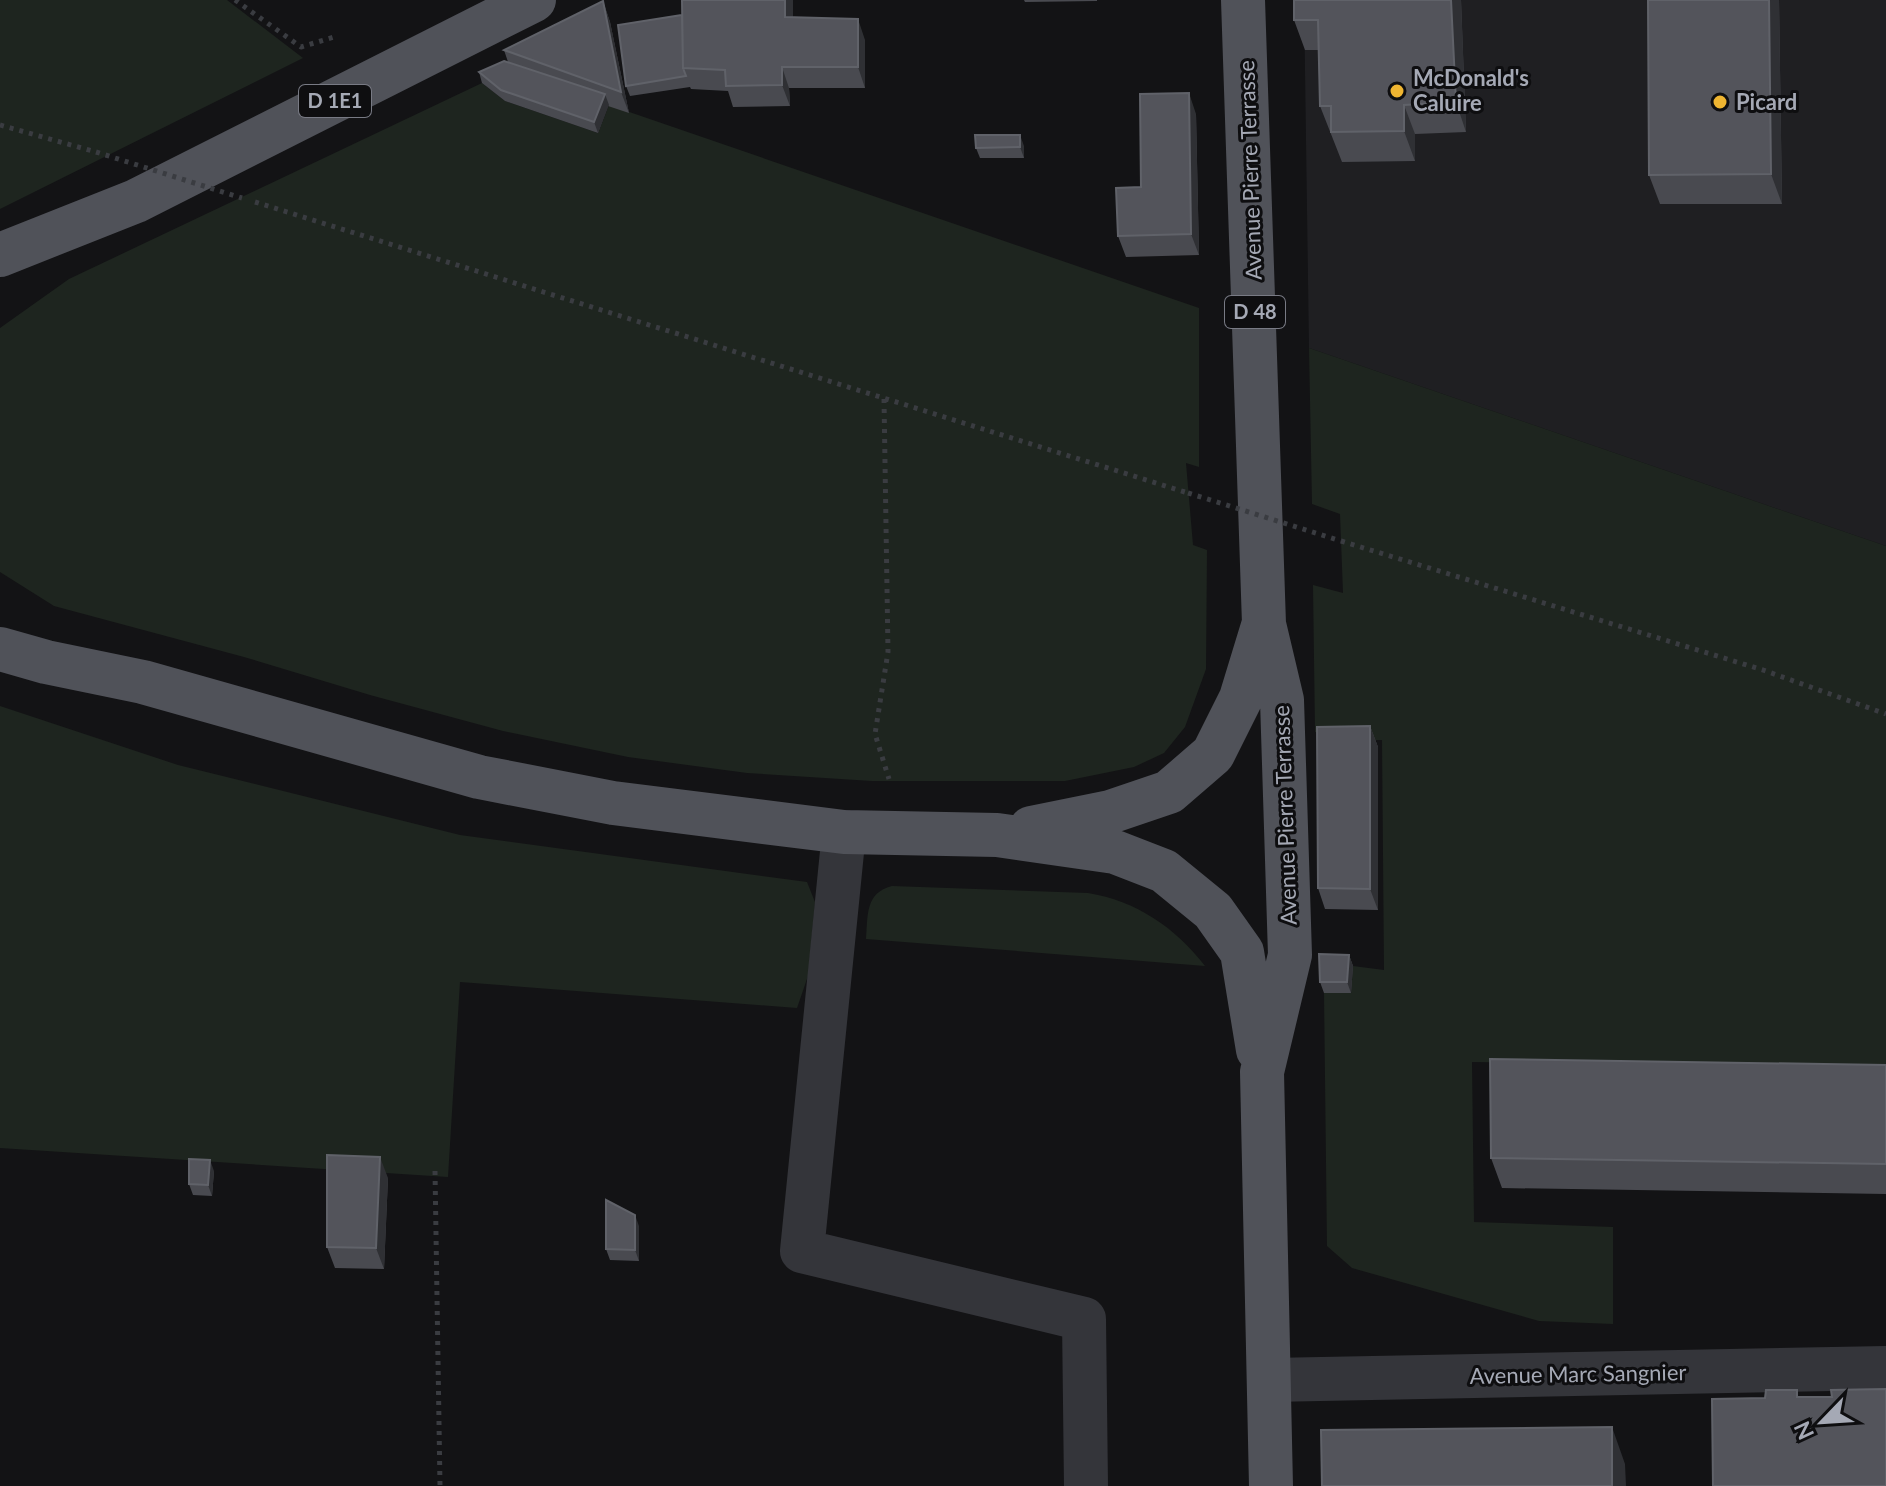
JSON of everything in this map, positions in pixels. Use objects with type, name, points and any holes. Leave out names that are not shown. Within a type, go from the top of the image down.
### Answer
[{"type":"main road","name":"D 1E1","points":[[0,255],[136,201],[534,0]]},
{"type":"main road","name":"Avenue Pierre Terrasse","points":[[1243,0],[1264,624],[1282,700],[1290,955],[1262,1072],[1271,1486]]},
{"type":"main road","points":[[0,288],[136,201]]},
{"type":"main road","points":[[0,622],[143,682]]},
{"type":"main road","points":[[997,835],[1110,812],[1169,792],[1213,754],[1241,698],[1264,624]]},
{"type":"main road","points":[[0,649],[143,682],[479,777],[613,803],[844,832],[997,835],[1115,852],[1164,871],[1213,911],[1242,952],[1262,1072]]},
{"type":"street","points":[[844,832],[802,1251],[1084,1319],[1086,1486]]},
{"type":"street","name":"Avenue Marc Sangnier","points":[[1269,1380],[1886,1368]]},
{"type":"path","points":[[235,0],[301,47],[341,34]]},
{"type":"path","points":[[0,125],[96,152],[1763,670],[1886,714]]},
{"type":"path","points":[[884,399],[888,652],[875,734],[889,781]]},
{"type":"path","points":[[435,1171],[440,1486]]},
{"type":"shaded area","points":[[0,0],[227,0],[303,58],[0,209]]},
{"type":"shaded area","points":[[1304,0],[1886,0],[1886,546],[1309,348]]},
{"type":"shaded area","points":[[482,83],[505,101],[598,133],[609,105],[1199,308],[1199,467],[1186,463],[1193,545],[1207,550],[1206,669],[1185,727],[1164,753],[1134,767],[1065,781],[872,781],[747,773],[628,757],[503,731],[54,606],[0,572],[0,328],[69,279]]},
{"type":"shaded area","points":[[1309,348],[1886,546],[1886,1068],[1472,1062],[1474,1222],[1613,1227],[1613,1324],[1539,1321],[1352,1268],[1327,1246],[1324,993],[1351,993],[1353,966],[1384,970],[1382,740],[1322,740],[1321,734],[1315,732],[1313,585],[1343,593],[1340,514],[1312,504]]},
{"type":"shaded area","points":[[0,706],[178,765],[460,835],[807,882],[815,902],[808,976],[797,1008],[460,982],[448,1177],[0,1148]]},
{"type":"shaded area","points":[[892,886],[1088,893],[1106,897],[1153,918],[1181,939],[1205,966],[866,939],[872,900],[883,889]]},
{"type":"building","points":[[682,0],[785,0],[785,17],[858,19],[858,67],[782,67],[782,85],[726,86],[725,70],[683,68]]},
{"type":"building","name":"McDonald's Caluire","points":[[1294,0],[1451,0],[1456,102],[1404,105],[1404,131],[1331,132],[1331,106],[1320,106],[1318,20],[1294,20]]},
{"type":"building","name":"Picard","points":[[1648,0],[1769,0],[1771,174],[1649,175]]},
{"type":"building","points":[[603,1],[621,92],[504,50]]},
{"type":"building","points":[[682,15],[683,68],[686,76],[626,86],[618,25]]},
{"type":"building","points":[[504,61],[605,94],[594,122],[501,90],[479,72]]},
{"type":"building","points":[[1189,93],[1191,234],[1118,236],[1116,188],[1141,187],[1140,94]]},
{"type":"building","points":[[975,135],[1020,135],[1020,147],[976,148]]},
{"type":"building","points":[[1370,726],[1370,889],[1318,888],[1317,727]]},
{"type":"building","points":[[1319,954],[1349,955],[1347,982],[1320,982]]},
{"type":"building","points":[[1490,1059],[1886,1065],[1886,1164],[1491,1158]]},
{"type":"building","points":[[327,1155],[380,1157],[376,1248],[327,1247]]},
{"type":"building","points":[[189,1159],[210,1160],[208,1185],[189,1184]]},
{"type":"building","points":[[606,1200],[635,1215],[635,1250],[606,1249]]},
{"type":"building","points":[[1886,1389],[1886,1486],[1713,1486],[1712,1399],[1765,1398],[1766,1390],[1797,1390],[1797,1397],[1832,1397],[1831,1390]]},
{"type":"building","points":[[1612,1427],[1612,1486],[1322,1486],[1321,1430]]},
{"type":"place","name":"McDonald's Caluire","points":[[1397,91]]},
{"type":"place","name":"Picard","points":[[1720,102]]}]
